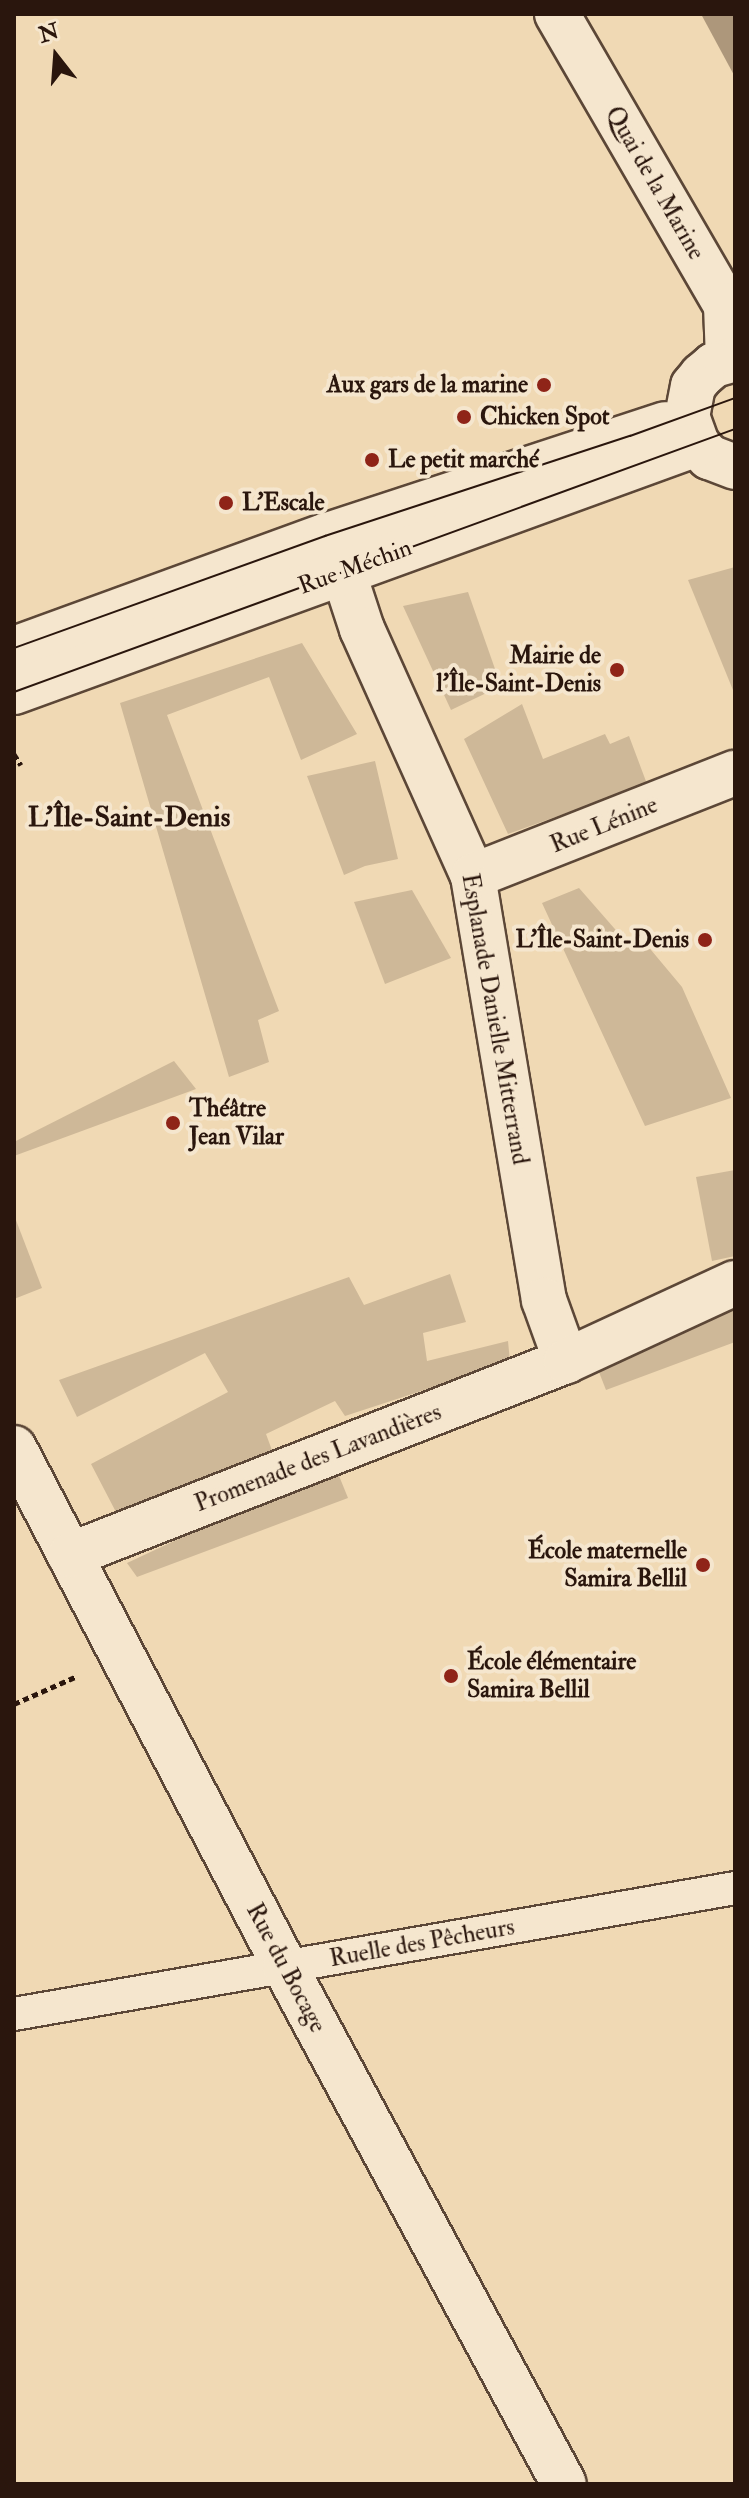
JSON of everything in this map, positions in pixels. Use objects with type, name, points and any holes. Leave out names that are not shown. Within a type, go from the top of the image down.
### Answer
[{"type":"street","name":"Quai de la Marine","points":[[557,14],[726,305],[731,359]]},
{"type":"street","points":[[731,359],[714,365],[693,386],[692,430],[709,457],[735,467]]},
{"type":"street","name":"Rue Méchin","points":[[14,692],[343,571],[692,430]]},
{"type":"street","name":"Rue Méchin","points":[[14,649],[325,536],[692,430]]},
{"type":"street","name":"Esplanade Danielle Mitterrand","points":[[343,571],[362,629],[473,876],[544,1300],[566,1361]]},
{"type":"street","name":"Rue Lénine","points":[[473,876],[735,773]]},
{"type":"street","name":"Promenade des Lavandières","points":[[70,1555],[566,1361],[735,1283]]},
{"type":"street","name":"Rue du Bocage","points":[[14,1448],[125,1655],[285,1967],[564,2484]]},
{"type":"lane","name":"Ruelle des Pêcheurs","points":[[14,2014],[735,1888]]},
{"type":"path","points":[[14,754],[21,765]]},
{"type":"path","points":[[14,1704],[125,1655]]},
{"type":"shaded area","points":[[701,14],[735,14],[735,77]]},
{"type":"shaded area","points":[[735,567],[735,695],[688,580]]},
{"type":"shaded area","points":[[468,592],[501,686],[451,710],[403,606]]},
{"type":"shaded area","points":[[302,643],[357,734],[301,760],[269,677],[167,715],[279,1011],[258,1020],[269,1062],[229,1077],[120,703]]},
{"type":"shaded area","points":[[522,704],[543,759],[605,734],[610,744],[629,736],[647,784],[508,834],[464,739]]},
{"type":"shaded area","points":[[375,761],[398,859],[365,866],[344,875],[307,776]]},
{"type":"shaded area","points":[[579,888],[628,944],[641,938],[682,987],[731,1098],[645,1126],[542,903]]},
{"type":"shaded area","points":[[412,890],[451,958],[385,984],[354,902]]},
{"type":"shaded area","points":[[174,1061],[196,1089],[14,1156],[14,1142]]},
{"type":"shaded area","points":[[735,1170],[735,1256],[712,1261],[696,1177]]},
{"type":"shaded area","points":[[14,1215],[42,1288],[14,1299]]},
{"type":"shaded area","points":[[450,1274],[466,1322],[423,1333],[427,1361],[508,1341],[510,1362],[345,1416],[335,1401],[266,1434],[273,1453],[117,1514],[91,1464],[228,1392],[205,1353],[77,1417],[59,1380],[349,1277],[364,1305]]},
{"type":"shaded area","points":[[735,1304],[735,1342],[606,1390],[597,1367]]},
{"type":"shaded area","points":[[335,1466],[348,1498],[137,1577],[127,1563]]},
{"type":"tram line","points":[[14,648],[325,536],[630,436],[735,398]]},
{"type":"tram line","points":[[14,692],[735,429]]},
{"type":"place","name":"Aux gars de la marine","points":[[544,385]]},
{"type":"place","name":"Chicken Spot","points":[[464,417]]},
{"type":"place","name":"Le petit marché","points":[[372,460]]},
{"type":"place","name":"L'Escale","points":[[226,503]]},
{"type":"place","name":"Mairie de l'Île-Saint-Denis","points":[[617,670]]},
{"type":"place","name":"L'Île-Saint-Denis","points":[[705,940]]},
{"type":"place","name":"Théâtre Jean Vilar","points":[[173,1123]]},
{"type":"place","name":"École maternelle Samira Bellil","points":[[703,1565]]},
{"type":"place","name":"École élémentaire Samira Bellil","points":[[451,1676]]},
{"type":"district","name":"L'Île-Saint-Denis","points":[[129,818]]}]
